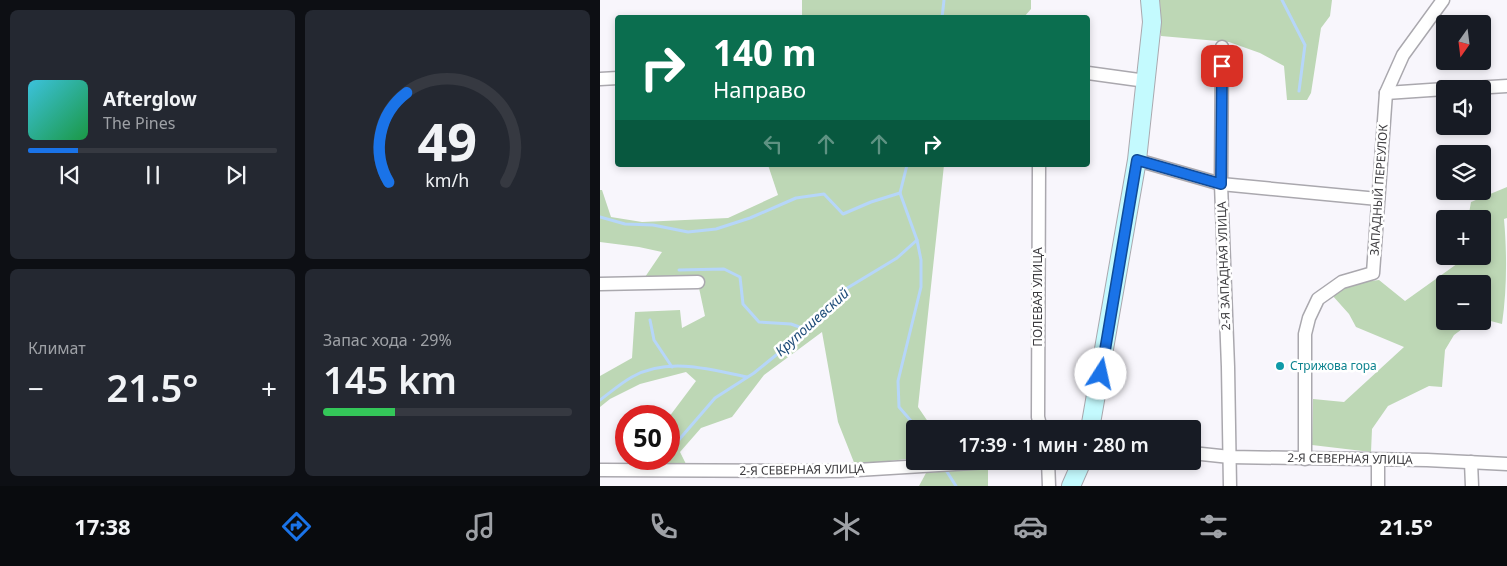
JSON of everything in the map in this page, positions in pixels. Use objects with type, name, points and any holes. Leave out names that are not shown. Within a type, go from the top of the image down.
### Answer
[{"type":"main road","points":[[1092,420],[1137,160],[1152,22],[1150,0]]},
{"type":"main road","points":[[1071,486],[1078,470]]},
{"type":"street","name":"ЗАПАДНЫЙ ПЕРЕУЛОК","points":[[1305,459],[1305,334],[1309,318],[1318,299],[1342,282],[1373,273],[1386,93],[1403,55],[1443,0]]},
{"type":"street","name":"2-Я ЗАПАДНАЯ УЛИЦА","points":[[1222,46],[1221,184],[1228,367],[1230,486]]},
{"type":"street","points":[[1090,73],[1146,81]]},
{"type":"street","points":[[600,79],[615,78]]},
{"type":"street","points":[[1491,87],[1507,86]]},
{"type":"street","points":[[1386,93],[1436,90]]},
{"type":"street","points":[[1137,160],[1221,184],[1378,199]]},
{"type":"street","name":"ПОЛЕВАЯ УЛИЦА","points":[[1039,167],[1039,420]]},
{"type":"street","points":[[600,284],[698,282]]},
{"type":"street","name":"2-Я СЕВЕРНАЯ УЛИЦА","points":[[1201,454],[1230,457],[1378,461],[1427,460],[1507,464]]},
{"type":"street","points":[[1378,461],[1378,486]]},
{"type":"street","points":[[1471,462],[1472,486]]},
{"type":"street","name":"2-Я СЕВЕРНАЯ УЛИЦА","points":[[600,470],[841,471],[906,467]]},
{"type":"street","points":[[1048,470],[1049,486]]},
{"type":"green space","points":[[802,0],[1031,0],[1031,9],[1026,15],[802,15]]},
{"type":"green space","points":[[1160,0],[1332,0],[1330,16],[1321,28],[1311,93],[1307,100],[1287,100],[1284,66],[1260,53],[1229,42],[1161,36]]},
{"type":"green space","points":[[769,167],[944,167],[918,407],[927,420],[906,420],[906,459],[855,465],[838,422],[822,332],[764,375],[732,417],[701,428],[680,452],[680,405],[678,405],[696,381],[686,372],[640,384],[610,399],[600,407],[600,376],[632,358],[635,312],[680,310],[682,328],[705,316],[699,288],[702,279],[643,280],[662,252],[600,242],[600,190],[602,190],[611,217],[642,222],[728,218],[778,195]]},
{"type":"green space","points":[[1507,187],[1507,218],[1504,219],[1506,285],[1502,324],[1491,321],[1491,275],[1441,275],[1455,265],[1491,265],[1491,210],[1470,210],[1471,202],[1476,200],[1491,200],[1491,194]]},
{"type":"green space","points":[[1436,279],[1436,330],[1461,330],[1454,335],[1445,350],[1442,387],[1429,386],[1388,406],[1372,429],[1371,452],[1312,445],[1313,399],[1344,402],[1404,347],[1356,327],[1349,314],[1332,295],[1355,283],[1379,280],[1405,301]]},
{"type":"green space","points":[[680,452],[686,464],[680,464]]},
{"type":"green space","points":[[988,470],[988,486],[919,486],[926,473]]},
{"type":"waterway","name":"Крупошевский","points":[[942,15],[944,0]]},
{"type":"waterway","points":[[1282,0],[1305,45],[1299,91]]},
{"type":"waterway","name":"Крупошевский","points":[[680,439],[715,398],[754,373],[791,343],[844,290],[897,258],[917,240],[900,193],[906,167]]},
{"type":"waterway","points":[[600,217],[625,224],[653,225],[688,232],[716,229],[750,218],[796,198],[824,194],[843,214],[871,202],[900,193]]},
{"type":"waterway","points":[[910,420],[899,407],[898,381],[921,287],[921,260],[917,240]]},
{"type":"waterway","points":[[679,270],[724,269],[740,277],[743,304],[759,322],[791,324],[805,329]]},
{"type":"waterway","points":[[650,320],[654,340],[672,367]]},
{"type":"waterway","points":[[600,400],[632,377],[660,367],[689,366],[747,377]]},
{"type":"waterway","points":[[946,470],[956,486]]},
{"type":"place","name":"Стрижова гора","points":[[1280,366]]},
{"type":"route","points":[[1101,374],[1137,160],[1221,184],[1222,66]]}]
